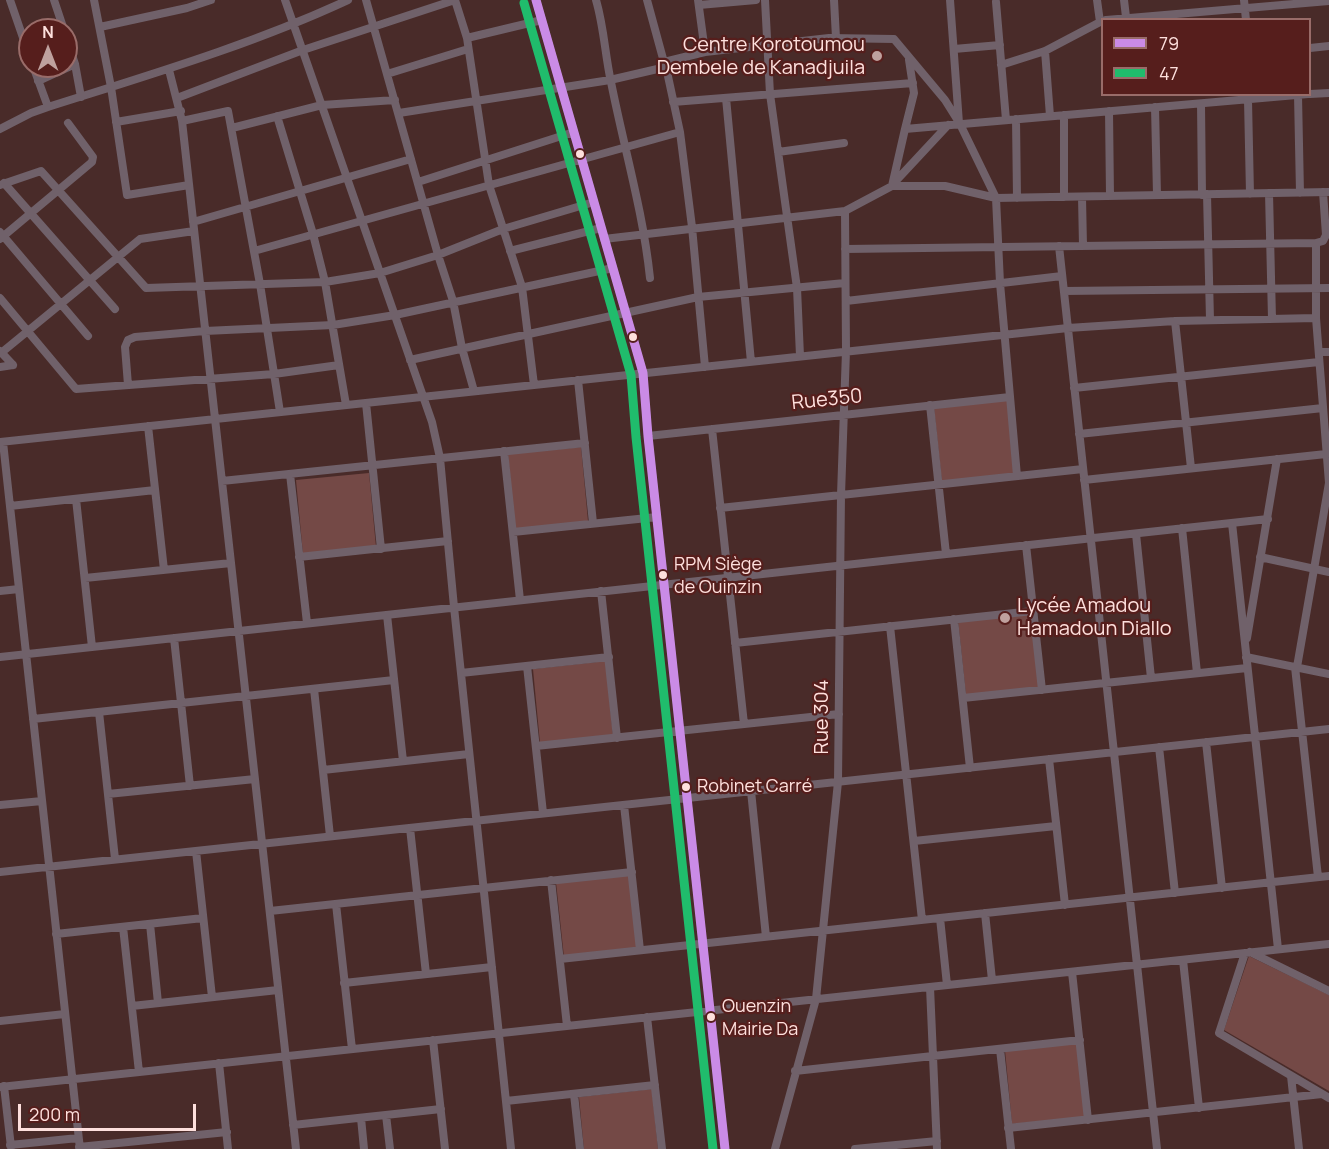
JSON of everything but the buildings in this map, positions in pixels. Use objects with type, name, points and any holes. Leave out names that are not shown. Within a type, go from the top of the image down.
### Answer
[{"type":"street","points":[[10,0],[18,23]]},
{"type":"street","points":[[54,0],[60,18]]},
{"type":"street","points":[[94,0],[111,87],[127,195],[189,185]]},
{"type":"street","points":[[100,27],[187,8],[211,0]]},
{"type":"street","points":[[285,0],[432,422],[440,458],[460,674],[511,1149]]},
{"type":"street","points":[[0,129],[31,113],[169,70],[294,25],[348,0]]},
{"type":"street","points":[[366,0],[453,301],[462,348],[474,391]]},
{"type":"street","points":[[177,98],[303,50],[455,0],[467,38],[489,185],[522,287],[534,385]]},
{"type":"street","points":[[536,0],[643,373],[724,1149]]},
{"type":"street","points":[[596,0],[601,16],[610,80],[645,233],[650,278]]},
{"type":"street","points":[[647,0],[665,64],[680,132],[692,227],[705,367]]},
{"type":"street","points":[[705,52],[699,3],[756,0]]},
{"type":"street","points":[[765,0],[770,94],[796,288],[800,356]]},
{"type":"street","points":[[834,0],[836,38]]},
{"type":"street","points":[[950,0],[960,124]]},
{"type":"street","points":[[1097,0],[1105,18]]},
{"type":"street","points":[[1124,0],[1126,17]]},
{"type":"street","points":[[1119,18],[1244,4],[1327,1]]},
{"type":"street","points":[[996,2],[1006,120]]},
{"type":"street","points":[[467,38],[542,21]]},
{"type":"street","points":[[1001,65],[1045,51],[1101,23]]},
{"type":"street","points":[[399,113],[610,80],[705,52],[836,38],[894,39],[945,100],[960,124],[996,198],[1000,283],[1017,476]]},
{"type":"street","points":[[954,49],[1000,45]]},
{"type":"street","points":[[1311,48],[1329,46]]},
{"type":"street","points":[[387,74],[468,49]]},
{"type":"street","points":[[1045,51],[1050,116]]},
{"type":"street","points":[[892,186],[913,100],[913,83],[908,58]]},
{"type":"street","points":[[169,70],[181,111],[296,1149]]},
{"type":"street","points":[[37,78],[48,107]]},
{"type":"street","points":[[38,81],[45,78]]},
{"type":"street","points":[[78,78],[81,96]]},
{"type":"street","points":[[673,102],[913,83]]},
{"type":"street","points":[[1311,94],[1329,93]]},
{"type":"street","points":[[905,129],[1282,96]]},
{"type":"street","points":[[1298,96],[1300,193]]},
{"type":"street","points":[[726,98],[751,362]]},
{"type":"street","points":[[1250,194],[1251,98]]},
{"type":"street","points":[[232,128],[322,105],[395,100]]},
{"type":"street","points":[[1201,104],[1210,320]]},
{"type":"street","points":[[1155,107],[1157,195]]},
{"type":"street","points":[[116,122],[181,111]]},
{"type":"street","points":[[182,121],[228,111],[260,284],[280,412]]},
{"type":"street","points":[[1109,111],[1110,196]]},
{"type":"street","points":[[1064,115],[1064,197]]},
{"type":"street","points":[[277,116],[313,234],[325,282],[346,405]]},
{"type":"street","points":[[1016,119],[1017,198]]},
{"type":"street","points":[[68,123],[93,159],[92,162],[1,236],[88,336]]},
{"type":"street","points":[[604,239],[692,227],[845,212],[892,186],[948,125]]},
{"type":"street","points":[[418,182],[574,132]]},
{"type":"street","points":[[254,251],[680,132]]},
{"type":"street","points":[[778,152],[844,143]]},
{"type":"street","points":[[193,222],[411,159]]},
{"type":"street","points":[[115,309],[2,184],[41,171],[147,288],[325,282],[380,273],[438,255],[503,229],[594,202]]},
{"type":"street","points":[[845,249],[1316,243],[1323,241],[1326,235],[1326,192],[996,198],[945,186],[892,186]]},
{"type":"street","points":[[1269,193],[1272,319]]},
{"type":"street","points":[[1082,197],[1083,246]]},
{"type":"street","name":"Rue 304","points":[[775,1149],[816,999],[838,782],[841,495],[846,351],[845,212]]},
{"type":"street","points":[[510,251],[602,228]]},
{"type":"street","points":[[0,367],[13,365],[1,352],[140,239],[194,231]]},
{"type":"street","points":[[1316,243],[1316,318],[1323,408],[1327,426],[1326,454],[1329,479],[1296,667],[1318,877]]},
{"type":"street","points":[[1059,246],[1157,1149]]},
{"type":"street","points":[[128,385],[125,347],[128,340],[135,337],[333,325],[395,315],[613,268]]},
{"type":"street","points":[[846,301],[1062,276]]},
{"type":"street","points":[[410,360],[698,297],[845,284]]},
{"type":"street","points":[[1064,291],[1329,288]]},
{"type":"street","points":[[0,298],[76,389],[274,374],[339,364]]},
{"type":"street","points":[[227,1131],[144,1145],[80,1148],[10,506],[1,442],[1004,334],[1175,321],[1316,318]]},
{"type":"street","points":[[1175,321],[1191,468]]},
{"type":"street","points":[[1318,352],[1329,352]]},
{"type":"street","points":[[1074,388],[1319,362]]},
{"type":"street","points":[[578,380],[593,524]]},
{"type":"street","name":"Rue350","points":[[648,436],[1010,397]]},
{"type":"street","points":[[366,403],[381,549]]},
{"type":"street","points":[[930,405],[946,554]]},
{"type":"street","points":[[1079,434],[1323,408]]},
{"type":"street","points":[[148,426],[164,570]]},
{"type":"street","points":[[712,429],[744,724]]},
{"type":"street","points":[[222,481],[585,442]]},
{"type":"street","points":[[504,451],[520,600]]},
{"type":"street","points":[[1084,480],[1326,454]]},
{"type":"street","points":[[1245,647],[1277,459]]},
{"type":"street","points":[[720,508],[1083,469]]},
{"type":"street","points":[[290,474],[306,623]]},
{"type":"street","points":[[10,506],[155,490]]},
{"type":"street","points":[[76,499],[92,647]]},
{"type":"street","points":[[513,532],[657,517]]},
{"type":"street","points":[[0,657],[1268,519]]},
{"type":"street","points":[[1232,523],[1278,949]]},
{"type":"street","points":[[1182,528],[1197,673]]},
{"type":"street","points":[[1136,534],[1151,678]]},
{"type":"street","points":[[299,557],[448,542]]},
{"type":"street","points":[[1026,545],[1042,690]]},
{"type":"street","points":[[1260,557],[1329,572]]},
{"type":"street","points":[[85,578],[231,562]]},
{"type":"street","points":[[0,591],[19,589]]},
{"type":"street","points":[[601,591],[617,738]]},
{"type":"street","points":[[735,643],[1033,611]]},
{"type":"street","points":[[387,615],[403,761]]},
{"type":"street","points":[[954,619],[970,768]]},
{"type":"street","points":[[890,626],[922,920]]},
{"type":"street","points":[[174,638],[190,786]]},
{"type":"street","points":[[460,674],[609,657]]},
{"type":"street","points":[[1246,657],[1329,674]]},
{"type":"street","points":[[527,666],[543,813]]},
{"type":"street","points":[[963,698],[1247,668]]},
{"type":"street","points":[[33,719],[394,680]]},
{"type":"street","points":[[314,689],[330,836]]},
{"type":"street","points":[[99,712],[115,859]]},
{"type":"street","points":[[536,746],[839,714]]},
{"type":"street","points":[[0,872],[1329,729]]},
{"type":"street","points":[[1206,742],[1222,888]]},
{"type":"street","points":[[1159,747],[1175,893]]},
{"type":"street","points":[[323,770],[469,754]]},
{"type":"street","points":[[1049,759],[1065,905]]},
{"type":"street","points":[[108,795],[255,779]]},
{"type":"street","points":[[751,791],[766,937]]},
{"type":"street","points":[[0,806],[42,801]]},
{"type":"street","points":[[624,805],[640,950]]},
{"type":"street","points":[[914,841],[1056,826]]},
{"type":"street","points":[[410,828],[426,974]]},
{"type":"street","points":[[196,851],[212,998]]},
{"type":"street","points":[[270,911],[632,872]]},
{"type":"street","points":[[560,959],[1329,876]]},
{"type":"street","points":[[551,880],[567,1026]]},
{"type":"street","points":[[336,903],[352,1049]]},
{"type":"street","points":[[985,913],[992,980]]},
{"type":"street","points":[[56,934],[203,918]]},
{"type":"street","points":[[940,918],[947,985]]},
{"type":"street","points":[[150,924],[158,1003]]},
{"type":"street","points":[[123,927],[139,1072]]},
{"type":"street","points":[[78,1138],[11,1147],[2,1086],[1329,944]]},
{"type":"street","points":[[1247,953],[1329,991]]},
{"type":"street","points":[[1247,953],[1219,1033],[1326,1096]]},
{"type":"street","points":[[1183,960],[1199,1108]]},
{"type":"street","points":[[344,983],[492,967]]},
{"type":"street","points":[[1072,972],[1088,1120]]},
{"type":"street","points":[[855,1149],[937,1145],[930,987]]},
{"type":"street","points":[[132,1006],[278,990]]},
{"type":"street","points":[[0,1021],[65,1014]]},
{"type":"street","points":[[647,1017],[662,1149]]},
{"type":"street","points":[[433,1040],[445,1149]]},
{"type":"street","points":[[795,1071],[1080,1040]]},
{"type":"street","points":[[1000,1049],[1011,1149]]},
{"type":"street","points":[[219,1063],[228,1149]]},
{"type":"street","points":[[1292,1076],[1299,1149]]},
{"type":"street","points":[[506,1101],[655,1085]]},
{"type":"street","points":[[574,1094],[580,1149]]},
{"type":"street","points":[[1008,1128],[1326,1096]]},
{"type":"street","points":[[293,1125],[441,1109]]},
{"type":"street","points":[[386,1115],[390,1149]]},
{"type":"street","points":[[361,1118],[364,1149]]},
{"type":"shaded area","points":[[1007,400],[1015,475],[942,483],[934,408]]},
{"type":"shaded area","points":[[581,447],[588,521],[515,529],[508,454]]},
{"type":"shaded area","points":[[369,473],[376,547],[303,554],[296,480]]},
{"type":"shaded area","points":[[1031,613],[1039,688],[966,695],[958,620]]},
{"type":"shaded area","points":[[606,661],[613,736],[540,743],[533,669]]},
{"type":"shaded area","points":[[629,875],[637,950],[564,957],[556,882]]},
{"type":"shaded area","points":[[1249,956],[1329,995],[1329,1091],[1224,1030]]},
{"type":"shaded area","points":[[1077,1042],[1085,1117],[1012,1124],[1005,1050]]},
{"type":"shaded area","points":[[652,1089],[658,1149],[584,1149],[579,1097]]},
{"type":"transit line","name":"79","points":[[536,0],[643,373],[725,1149]]},
{"type":"transit line","name":"47","points":[[524,3],[631,375],[713,1149]]},
{"type":"place","name":"Centre Korotoumou Dembele de Kanadjuila","points":[[877,56]]},
{"type":"place","name":"RPM Siège de Ouinzin","points":[[663,575]]},
{"type":"place","name":"Lycée Amadou Hamadoun Diallo","points":[[1005,618]]},
{"type":"place","name":"Robinet Carré","points":[[686,787]]},
{"type":"place","name":"Ouenzin Mairie Da","points":[[711,1017]]}]
